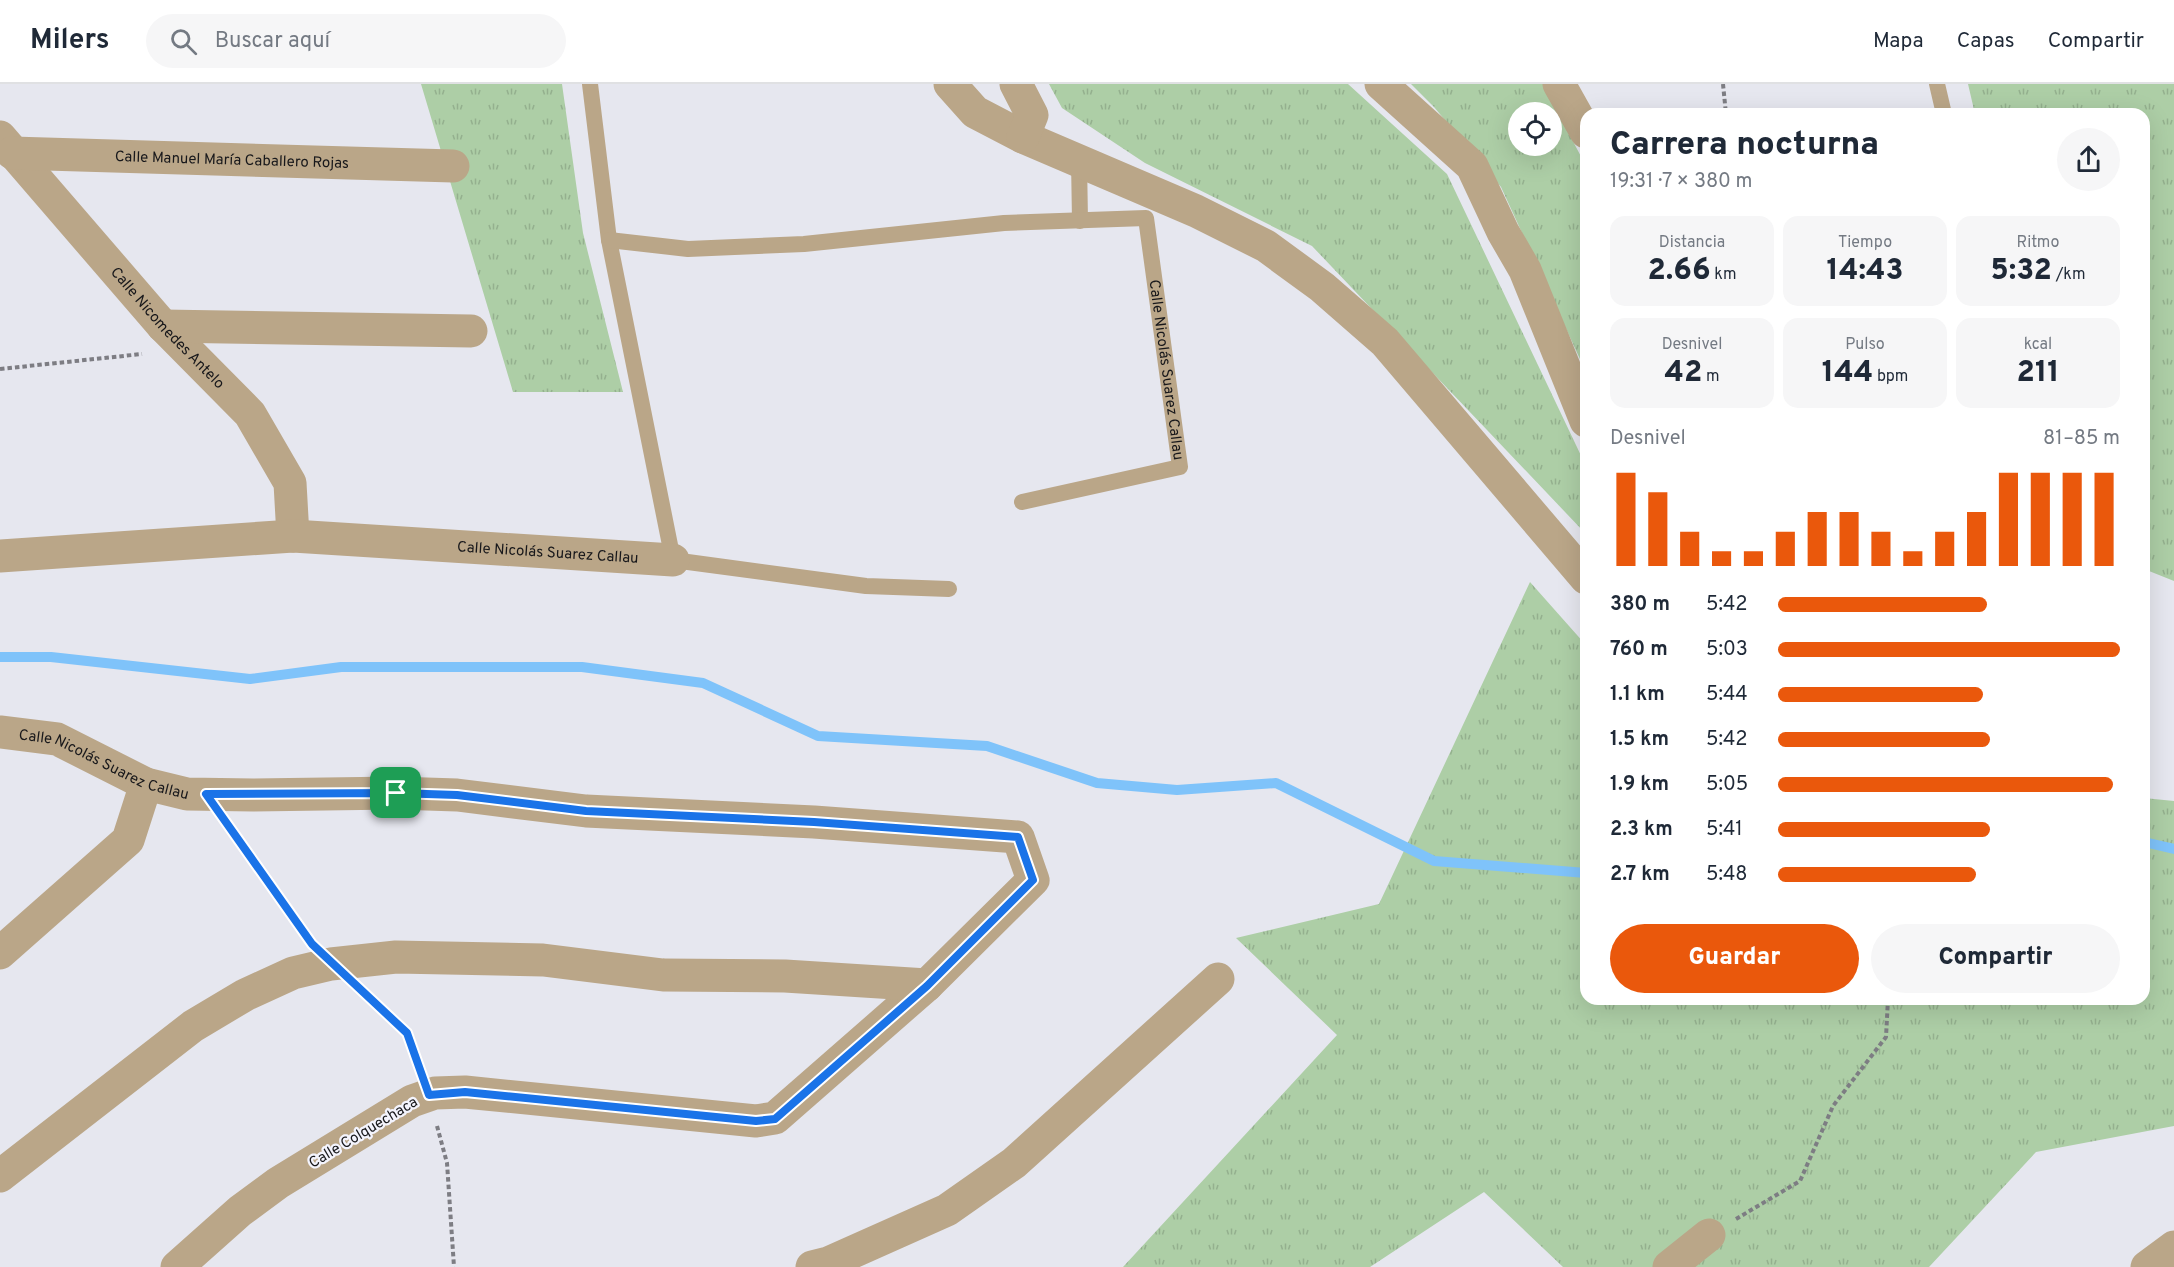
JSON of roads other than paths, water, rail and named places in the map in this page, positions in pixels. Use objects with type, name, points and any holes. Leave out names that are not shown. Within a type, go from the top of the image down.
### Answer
[{"type":"street","points":[[950,84],[975,112],[1023,137],[1196,211],[1266,246],[1322,287],[1385,342],[1580,571]]},
{"type":"street","points":[[1016,84],[1032,115],[1023,137]]},
{"type":"street","points":[[1381,84],[1472,166],[1503,232],[1525,270],[1580,406]]},
{"type":"street","points":[[1559,84],[1580,121]]},
{"type":"street","name":"Calle Manuel María Caballero Rojas","points":[[6,145],[453,166]]},
{"type":"street","name":"Calle Nicomedes Antelo","points":[[6,145],[163,326],[250,414],[290,483],[293,536]]},
{"type":"street","points":[[163,326],[471,331]]},
{"type":"street","name":"Calle Nicolás Suarez Callau","points":[[0,556],[293,536],[673,560]]},
{"type":"street","name":"Calle Nicolás Suarez Callau","points":[[0,732],[57,740],[146,784],[187,794],[457,795],[586,811],[814,822],[1018,837],[1033,880],[927,986]]},
{"type":"street","points":[[0,953],[128,840],[146,784]]},
{"type":"street","points":[[0,1176],[193,1026],[245,995],[293,973],[331,964],[396,957],[543,960],[663,975],[785,976],[927,986]]},
{"type":"street","points":[[812,1267],[828,1263],[947,1210],[1014,1163],[1218,979]]},
{"type":"street","name":"Calle Colquechaca","points":[[177,1267],[240,1211],[278,1183],[412,1101],[429,1095],[465,1092],[756,1121],[775,1119],[927,986]]},
{"type":"street","points":[[1669,1267],[1709,1235]]},
{"type":"street","points":[[2147,1267],[2174,1246]]},
{"type":"lane","points":[[590,84],[609,240],[673,560]]},
{"type":"lane","points":[[1937,84],[1943,108]]},
{"type":"lane","points":[[609,240],[688,249],[804,244],[1004,224],[1080,221],[1079,160]]},
{"type":"lane","name":"Calle Nicolás Suarez Callau","points":[[1022,502],[1180,467],[1146,218],[1080,221]]},
{"type":"lane","name":"Calle Nicolás Suarez Callau","points":[[673,560],[866,586],[950,589]]},
{"type":"waterway","points":[[0,657],[51,657],[250,679],[341,667],[582,667],[703,683],[818,736],[987,746],[1097,783],[1177,790],[1276,783],[1434,861],[1580,873]]},
{"type":"waterway","points":[[2150,843],[2174,849]]}]
